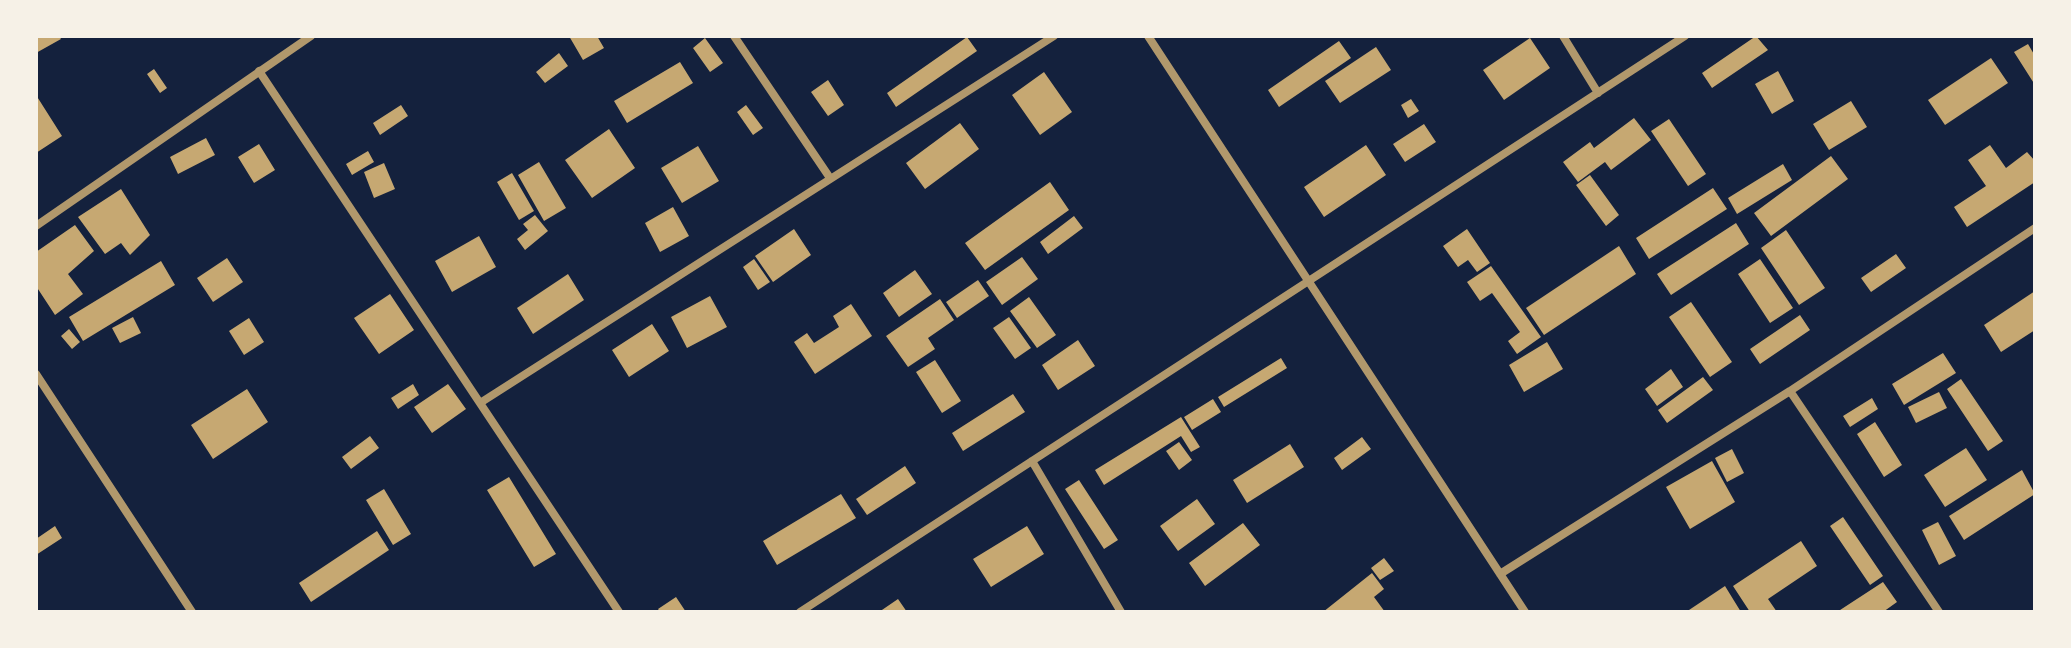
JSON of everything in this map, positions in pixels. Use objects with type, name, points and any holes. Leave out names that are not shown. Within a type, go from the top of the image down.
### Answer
[{"type":"street","points":[[36,226],[311,36]]},
{"type":"street","points":[[734,36],[830,178]]},
{"type":"street","points":[[480,403],[1054,36]]},
{"type":"street","points":[[1148,36],[1525,612]]},
{"type":"street","points":[[1563,36],[1598,93]]},
{"type":"street","points":[[800,612],[1310,283],[1685,36]]},
{"type":"street","points":[[259,71],[619,612]]},
{"type":"street","points":[[1500,574],[1790,391],[2035,228]]},
{"type":"street","points":[[36,374],[190,609],[179,612]]},
{"type":"street","points":[[1790,391],[1939,612]]},
{"type":"street","points":[[1032,461],[1121,612]]},
{"type":"building","points":[[36,36],[59,36],[61,39],[36,53]]},
{"type":"building","points":[[569,36],[597,36],[604,48],[583,60]]},
{"type":"building","points":[[1756,36],[1768,50],[1712,88],[1702,73]]},
{"type":"building","points":[[967,37],[977,51],[896,107],[887,93]]},
{"type":"building","points":[[705,38],[723,63],[710,72],[693,48]]},
{"type":"building","points":[[1530,38],[1550,68],[1504,100],[1483,70]]},
{"type":"building","points":[[1339,41],[1351,58],[1279,107],[1268,90]]},
{"type":"building","points":[[2028,44],[2035,56],[2035,85],[2014,52]]},
{"type":"building","points":[[1376,47],[1391,70],[1340,103],[1325,81]]},
{"type":"building","points":[[559,53],[568,66],[545,83],[536,72]]},
{"type":"building","points":[[1991,58],[2008,83],[1945,125],[1928,100]]},
{"type":"building","points":[[680,62],[693,83],[627,123],[614,101]]},
{"type":"building","points":[[154,69],[167,88],[160,93],[147,74]]},
{"type":"building","points":[[1778,71],[1794,101],[1772,114],[1755,84]]},
{"type":"building","points":[[1044,72],[1072,112],[1040,135],[1012,95]]},
{"type":"building","points":[[828,80],[844,105],[828,116],[811,92]]},
{"type":"building","points":[[36,95],[62,136],[36,153]]},
{"type":"building","points":[[1411,99],[1419,111],[1408,118],[1401,105]]},
{"type":"building","points":[[1851,101],[1867,127],[1829,150],[1813,124]]},
{"type":"building","points":[[401,105],[408,116],[380,135],[373,123]]},
{"type":"building","points":[[746,105],[763,128],[753,135],[737,112]]},
{"type":"building","points":[[1634,118],[1651,140],[1611,170],[1605,162],[1578,182],[1563,162],[1590,142],[1594,148]]},
{"type":"building","points":[[1669,119],[1706,174],[1688,186],[1651,131]]},
{"type":"building","points":[[960,123],[979,149],[925,189],[906,163]]},
{"type":"building","points":[[1424,124],[1436,142],[1405,162],[1393,144]]},
{"type":"building","points":[[609,129],[635,168],[592,198],[565,160]]},
{"type":"building","points":[[206,138],[215,155],[178,174],[170,157]]},
{"type":"building","points":[[259,144],[275,170],[254,183],[238,157]]},
{"type":"building","points":[[1366,145],[1386,175],[1324,217],[1304,187]]},
{"type":"building","points":[[1990,145],[2006,168],[2027,152],[2035,161],[2035,182],[1967,227],[1954,207],[1986,186],[1968,160]]},
{"type":"building","points":[[698,146],[719,181],[682,203],[661,168]]},
{"type":"building","points":[[368,151],[374,162],[352,175],[346,164]]},
{"type":"building","points":[[1831,156],[1848,179],[1771,236],[1754,213]]},
{"type":"building","points":[[539,162],[566,208],[544,221],[518,175]]},
{"type":"building","points":[[384,163],[395,189],[374,198],[364,172]]},
{"type":"building","points":[[1783,164],[1792,180],[1737,214],[1728,198]]},
{"type":"building","points":[[512,173],[534,211],[519,220],[497,182]]},
{"type":"building","points":[[1590,175],[1619,215],[1606,226],[1576,185]]},
{"type":"building","points":[[1050,182],[1069,210],[985,270],[965,243]]},
{"type":"building","points":[[1713,188],[1727,209],[1649,259],[1636,238]]},
{"type":"building","points":[[121,189],[150,235],[130,255],[121,243],[105,254],[78,217]]},
{"type":"building","points":[[673,207],[689,236],[660,252],[645,223]]},
{"type":"building","points":[[535,215],[548,231],[525,250],[517,239],[528,230],[523,224]]},
{"type":"building","points":[[1074,216],[1083,228],[1048,254],[1040,242]]},
{"type":"building","points":[[1736,223],[1749,244],[1671,295],[1657,274]]},
{"type":"building","points":[[75,225],[94,251],[68,274],[83,294],[55,315],[36,286],[36,252]]},
{"type":"building","points":[[794,229],[811,255],[773,282],[755,256]]},
{"type":"building","points":[[1467,229],[1490,263],[1477,272],[1468,260],[1458,267],[1443,246]]},
{"type":"building","points":[[1786,230],[1825,288],[1799,305],[1761,248]]},
{"type":"building","points":[[479,236],[496,267],[452,292],[435,261]]},
{"type":"building","points":[[1619,246],[1636,274],[1544,335],[1526,308]]},
{"type":"building","points":[[1896,254],[1906,268],[1871,292],[1861,278]]},
{"type":"building","points":[[1022,257],[1038,279],[1002,305],[986,282]]},
{"type":"building","points":[[227,258],[243,282],[213,302],[197,278]]},
{"type":"building","points":[[754,259],[770,282],[758,290],[743,267]]},
{"type":"building","points":[[1760,259],[1793,308],[1770,323],[1738,274]]},
{"type":"building","points":[[161,261],[175,285],[83,341],[69,317]]},
{"type":"building","points":[[1491,266],[1541,337],[1517,354],[1508,341],[1520,332],[1492,293],[1480,301],[1467,282]]},
{"type":"building","points":[[915,270],[932,294],[899,317],[883,293]]},
{"type":"building","points":[[568,274],[584,300],[533,334],[517,308]]},
{"type":"building","points":[[978,280],[989,296],[957,318],[946,302]]},
{"type":"building","points":[[2035,291],[2035,330],[2001,352],[1984,325]]},
{"type":"building","points":[[390,294],[414,330],[379,354],[354,318]]},
{"type":"building","points":[[710,296],[727,327],[687,348],[671,317]]},
{"type":"building","points":[[1029,297],[1056,335],[1037,348],[1010,311]]},
{"type":"building","points":[[940,299],[954,320],[928,338],[935,349],[908,367],[886,336]]},
{"type":"building","points":[[1691,302],[1732,362],[1710,377],[1669,317]]},
{"type":"building","points":[[851,304],[872,336],[815,374],[794,342],[807,333],[814,343],[839,327],[833,316]]},
{"type":"building","points":[[1800,315],[1810,330],[1760,364],[1750,349]]},
{"type":"building","points":[[133,317],[141,333],[120,343],[112,328]]},
{"type":"building","points":[[1009,317],[1031,348],[1015,359],[993,328]]},
{"type":"building","points":[[249,318],[264,342],[244,355],[229,331]]},
{"type":"building","points":[[652,324],[669,351],[629,377],[612,350]]},
{"type":"building","points":[[69,329],[80,342],[72,349],[61,336]]},
{"type":"building","points":[[1078,340],[1095,366],[1058,390],[1042,365]]},
{"type":"building","points":[[1547,342],[1563,369],[1524,392],[1509,365]]},
{"type":"building","points":[[1943,353],[1956,373],[1904,405],[1892,384]]},
{"type":"building","points":[[1281,358],[1287,368],[1224,407],[1218,397]]},
{"type":"building","points":[[935,360],[961,401],[942,413],[916,372]]},
{"type":"building","points":[[1671,369],[1683,387],[1657,406],[1645,389]]},
{"type":"building","points":[[1703,377],[1713,390],[1667,423],[1658,410]]},
{"type":"building","points":[[1961,379],[2003,441],[1988,451],[1947,389]]},
{"type":"building","points":[[413,384],[419,395],[398,409],[391,398]]},
{"type":"building","points":[[448,384],[466,409],[432,433],[414,407]]},
{"type":"building","points":[[247,389],[268,422],[213,459],[191,425]]},
{"type":"building","points":[[1939,392],[1947,408],[1916,423],[1908,407]]},
{"type":"building","points":[[1013,394],[1025,412],[963,451],[952,433]]},
{"type":"building","points":[[1872,398],[1878,409],[1850,427],[1843,416]]},
{"type":"building","points":[[1213,399],[1221,412],[1192,430],[1184,417]]},
{"type":"building","points":[[1181,417],[1200,447],[1191,452],[1181,436],[1104,485],[1095,470]]},
{"type":"building","points":[[1875,422],[1902,465],[1884,477],[1857,434]]},
{"type":"building","points":[[370,436],[379,448],[351,469],[342,457]]},
{"type":"building","points":[[1362,437],[1371,449],[1342,470],[1334,458]]},
{"type":"building","points":[[1179,442],[1192,460],[1179,470],[1166,451]]},
{"type":"building","points":[[1290,444],[1304,467],[1247,503],[1233,480]]},
{"type":"building","points":[[1966,448],[1987,480],[1945,507],[1924,475]]},
{"type":"building","points":[[1732,449],[1744,473],[1727,482],[1715,458]]},
{"type":"building","points":[[1712,461],[1735,502],[1690,529],[1666,487]]},
{"type":"building","points":[[905,466],[916,483],[867,515],[856,499]]},
{"type":"building","points":[[2022,470],[2035,494],[1964,540],[1949,516]]},
{"type":"building","points":[[509,477],[556,554],[534,567],[487,490]]},
{"type":"building","points":[[1079,480],[1118,540],[1104,549],[1065,489]]},
{"type":"building","points":[[384,489],[411,534],[393,545],[366,500]]},
{"type":"building","points":[[841,494],[856,518],[777,565],[763,541]]},
{"type":"building","points":[[1197,499],[1215,524],[1178,551],[1160,526]]},
{"type":"building","points":[[1843,517],[1883,576],[1870,585],[1830,526]]},
{"type":"building","points":[[1938,522],[1956,556],[1939,565],[1922,530]]},
{"type":"building","points":[[1243,523],[1260,545],[1205,586],[1189,563]]},
{"type":"building","points":[[55,526],[62,538],[36,555],[36,539]]},
{"type":"building","points":[[1027,526],[1044,554],[991,587],[973,559]]},
{"type":"building","points":[[377,531],[389,550],[311,602],[299,583]]},
{"type":"building","points":[[1801,541],[1817,566],[1768,599],[1777,612],[1750,612],[1733,586]]},
{"type":"building","points":[[1384,558],[1394,571],[1380,580],[1371,568]]},
{"type":"building","points":[[1372,573],[1384,589],[1374,597],[1385,612],[1323,612]]},
{"type":"building","points":[[1883,582],[1897,602],[1883,612],[1837,612]]},
{"type":"building","points":[[1725,586],[1741,612],[1690,612],[1689,610]]},
{"type":"building","points":[[676,597],[686,612],[660,612],[658,609]]},
{"type":"building","points":[[898,599],[907,612],[879,612]]}]
